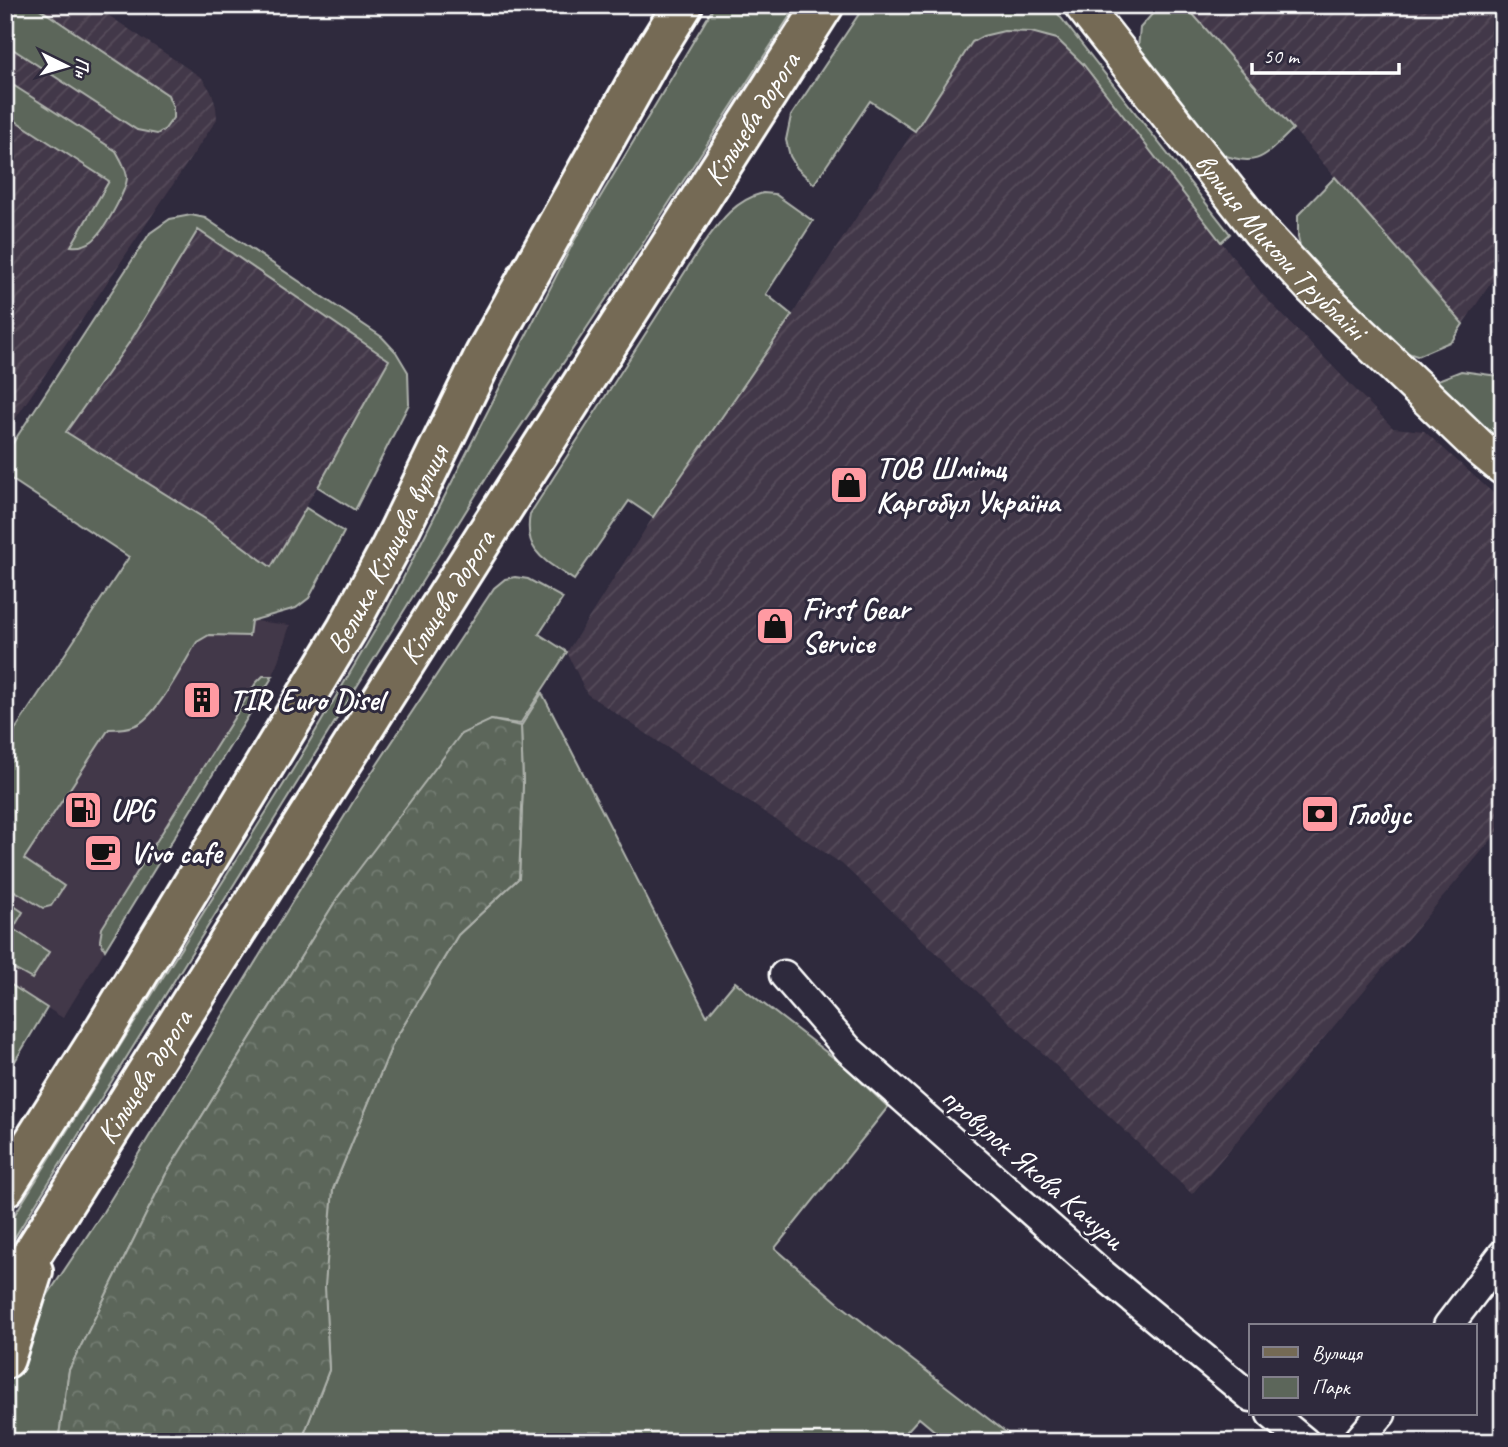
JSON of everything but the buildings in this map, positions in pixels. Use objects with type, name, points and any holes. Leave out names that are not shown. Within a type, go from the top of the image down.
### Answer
[{"type":"highway","name":"Велика Кільцева вулиця","points":[[5,1187],[91,1052],[347,629],[391,547],[485,354],[645,67],[683,5]]},
{"type":"highway","name":"Кільцева дорога","points":[[5,1297],[824,5]]},
{"type":"highway","points":[[5,1359],[43,1239]]},
{"type":"main road","name":"вулиця Миколи Трублаїні","points":[[1082,5],[1260,230],[1312,287],[1503,467]]},
{"type":"street","name":"провулок Якова Качури","points":[[785,975],[849,1050],[1100,1272],[1249,1394]]},
{"type":"street","points":[[1450,1324],[1503,1254]]},
{"type":"street","points":[[1274,1416],[1305,1442]]},
{"type":"street","points":[[1357,1442],[1379,1416]]},
{"type":"shaded area","points":[[5,5],[93,5],[202,78],[212,93],[217,119],[5,434]]},
{"type":"shaded area","points":[[1185,5],[1503,5],[1503,265],[1463,324]]},
{"type":"shaded area","points":[[1004,31],[1031,32],[1057,39],[1083,64],[1261,293],[1393,428],[1424,431],[1503,502],[1503,826],[1192,1194],[842,864],[587,694],[567,652],[653,517],[792,315],[972,42]]},
{"type":"shaded area","points":[[198,230],[390,360],[271,567],[207,520],[66,432],[131,340]]},
{"type":"shaded area","points":[[184,613],[290,625],[273,676],[63,1018],[5,981],[5,888]]},
{"type":"green space","points":[[5,5],[34,5],[168,95],[173,107],[173,118],[165,129],[157,134],[137,130],[5,44]]},
{"type":"green space","points":[[715,5],[797,5],[627,268],[492,469],[5,1253],[5,1230],[295,766],[387,610],[574,241]]},
{"type":"green space","points":[[865,5],[1051,5],[1230,234],[1221,242],[1083,64],[1057,39],[1031,32],[1004,31],[972,42],[915,131],[870,101],[814,184],[797,168],[790,156],[786,140],[791,116]]},
{"type":"green space","points":[[1160,5],[1185,5],[1293,129],[1260,158],[1243,160],[1218,153],[1138,48],[1140,28]]},
{"type":"green space","points":[[5,80],[116,151],[126,170],[126,183],[119,201],[97,236],[87,244],[71,246],[109,181],[5,114]]},
{"type":"green space","points":[[1335,177],[1463,324],[1452,341],[1417,356],[1396,349],[1302,254],[1298,237],[1298,215]]},
{"type":"green space","points":[[763,193],[775,194],[813,221],[766,294],[792,315],[653,517],[629,501],[574,580],[546,561],[533,547],[529,527],[530,514],[699,250],[734,208]]},
{"type":"green space","points":[[191,215],[205,218],[382,337],[396,352],[408,372],[409,404],[355,510],[318,487],[389,360],[198,230],[131,340],[66,432],[207,520],[271,567],[306,508],[344,532],[309,598],[296,608],[251,621],[249,636],[209,635],[197,642],[178,675],[144,720],[129,727],[109,729],[24,859],[64,886],[51,906],[43,908],[15,891],[8,902],[23,912],[13,929],[49,952],[32,979],[5,964],[5,745],[129,557],[5,475],[5,455],[150,233],[170,219]]},
{"type":"green space","points":[[1461,371],[1503,379],[1503,450],[1425,385]]},
{"type":"green space","points":[[505,579],[528,579],[563,598],[539,634],[567,652],[520,724],[491,720],[338,897],[166,1174],[69,1370],[58,1442],[5,1442],[5,1359],[103,1212],[361,789],[494,588]]},
{"type":"green space","points":[[263,676],[273,676],[105,950],[100,940],[102,928],[256,683]]},
{"type":"green space","points":[[542,693],[707,1016],[735,982],[843,1065],[888,1107],[775,1248],[842,1306],[1016,1440],[1015,1442],[948,1442],[919,1418],[897,1442],[889,1436],[883,1442],[301,1442],[329,1370],[324,1278],[333,1189],[393,1043],[458,935],[519,878],[523,784],[521,726]]},
{"type":"green space","points":[[491,720],[521,726],[523,784],[519,878],[458,935],[393,1043],[333,1189],[325,1286],[329,1370],[301,1442],[58,1442],[69,1370],[166,1174],[338,897],[461,734]]},
{"type":"green space","points":[[5,981],[47,1008],[9,1071],[5,1068]]},
{"type":"place","name":"ТОВ Шмітц Каргобул Україна","points":[[849,485]]},
{"type":"place","name":"First Gear Service","points":[[775,626]]},
{"type":"place","name":"TIR Euro Disel","points":[[202,700]]},
{"type":"place","name":"UPG","points":[[83,810]]},
{"type":"place","name":"Глобус","points":[[1320,814]]},
{"type":"place","name":"Vivo cafe","points":[[103,853]]}]
